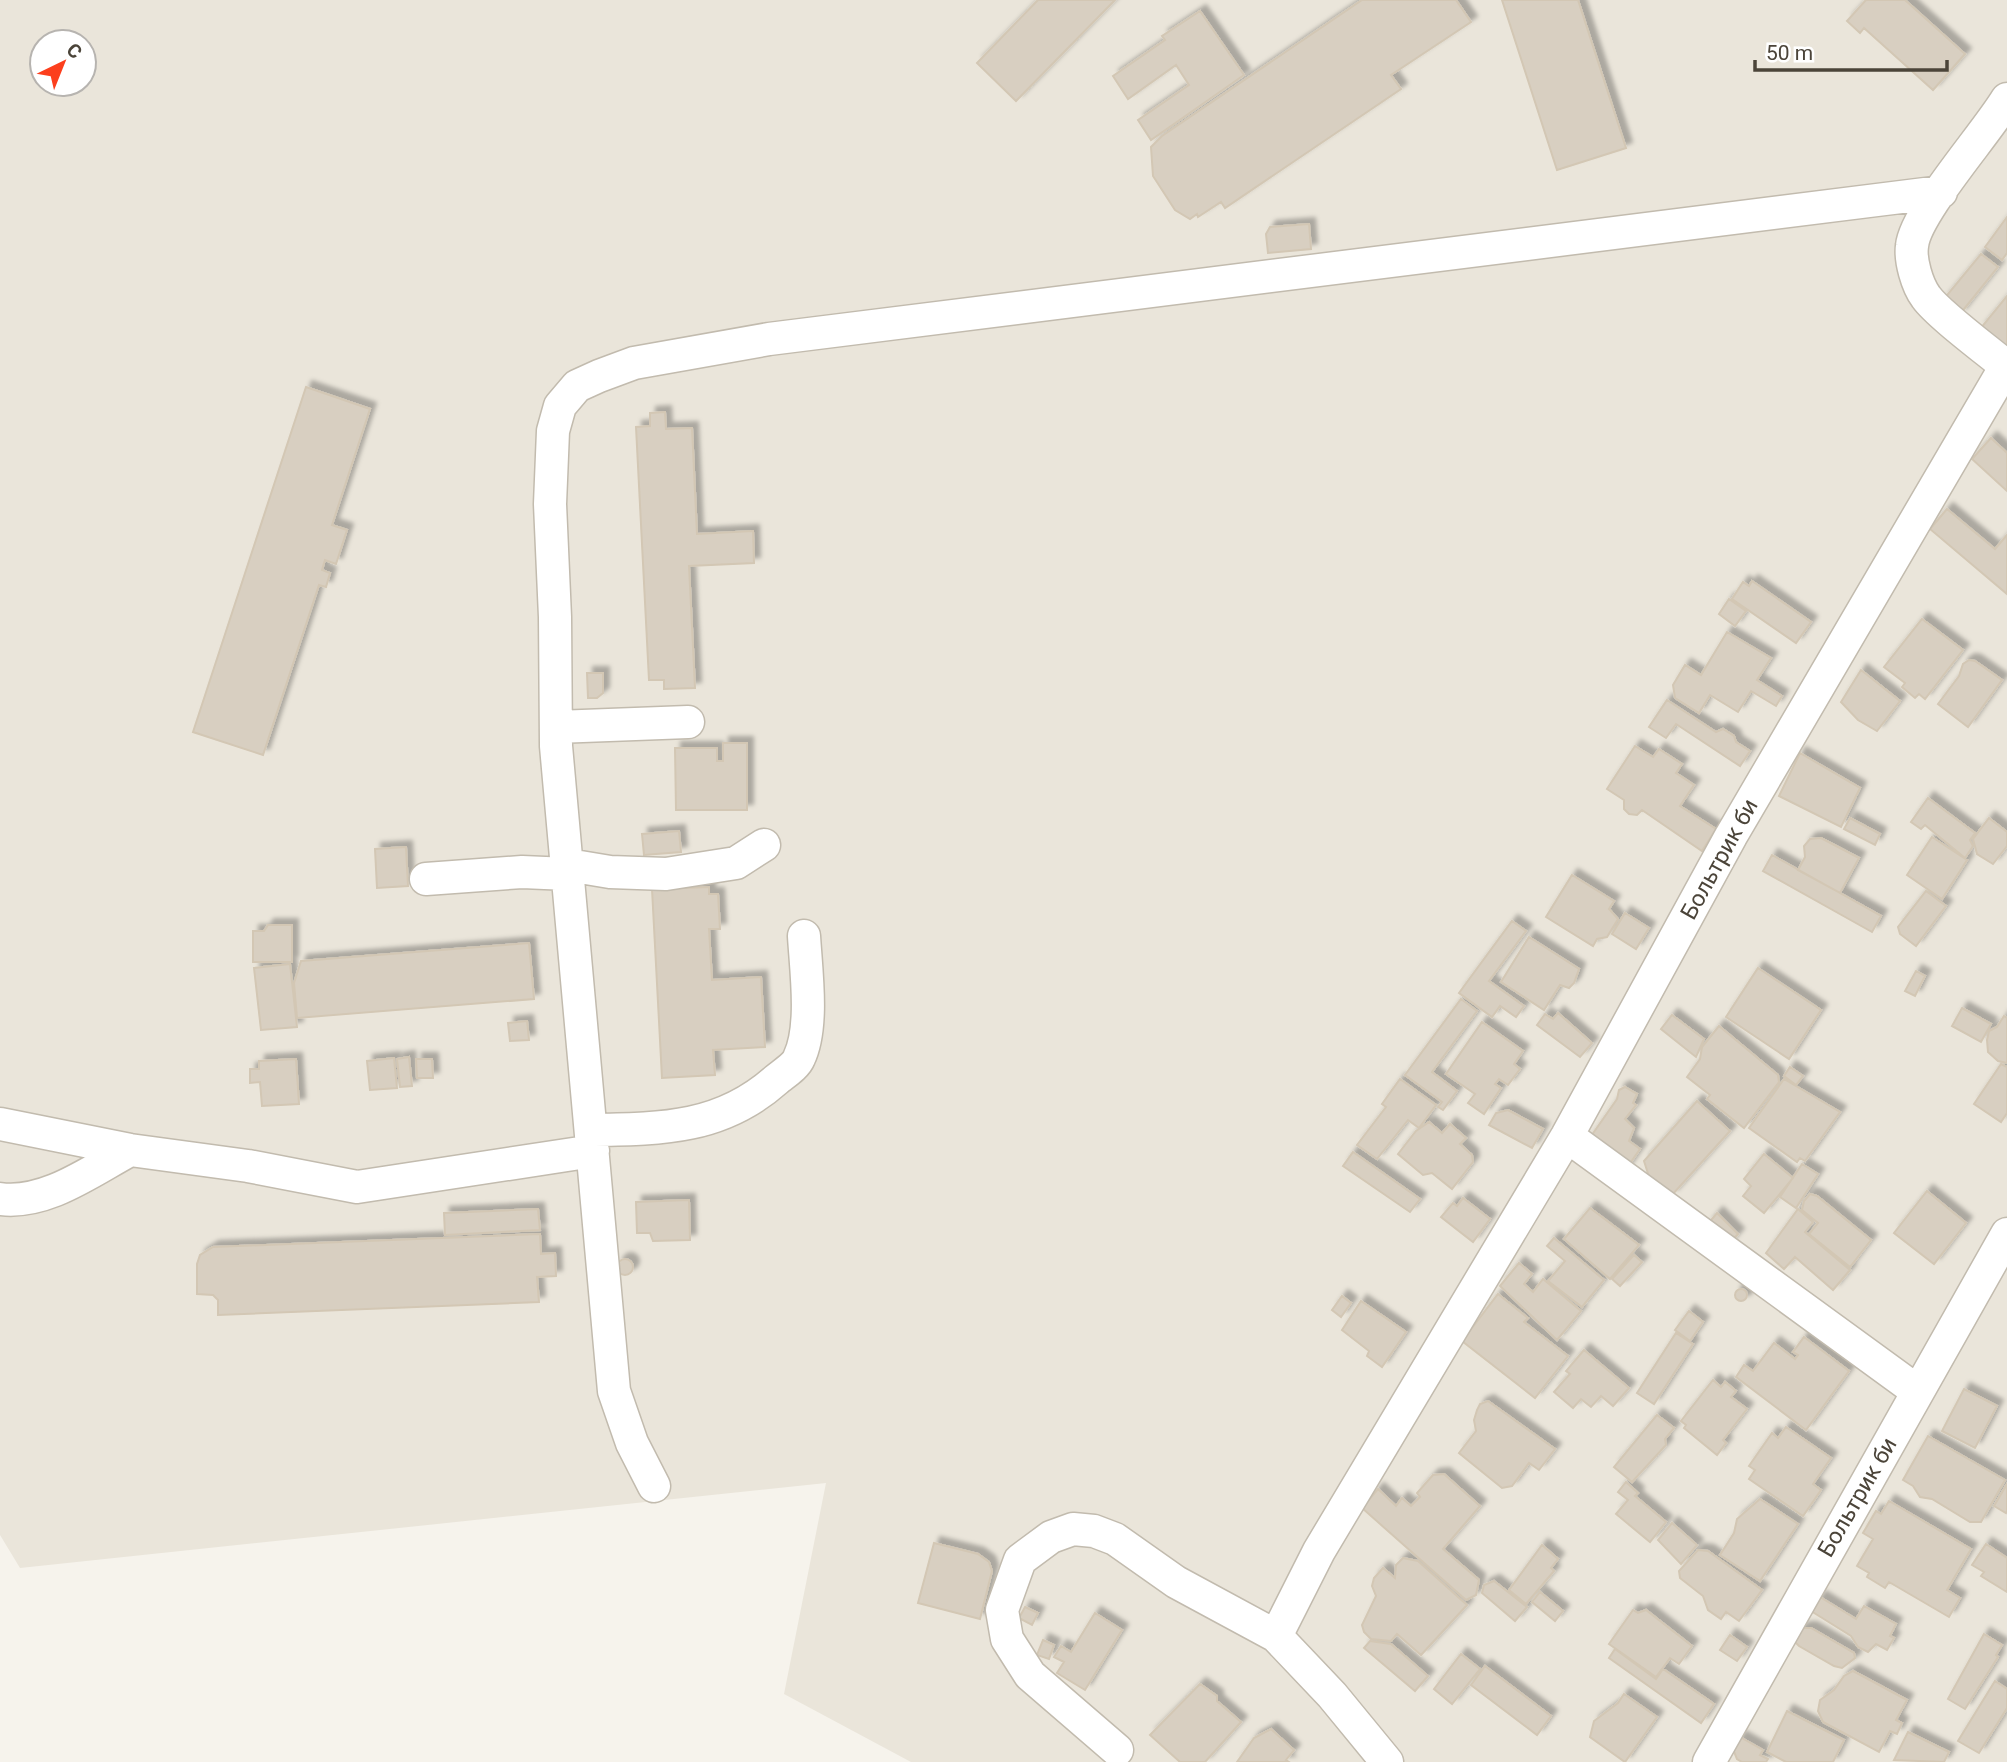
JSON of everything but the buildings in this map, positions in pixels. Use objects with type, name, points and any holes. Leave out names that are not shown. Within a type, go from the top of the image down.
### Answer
[{"type":"street","points":[[2006,366],[1926,298],[1915,271],[1912,246],[1924,212],[1989,129],[2007,99]]},
{"type":"street","points":[[654,1486],[632,1443],[614,1391],[556,727],[550,504],[553,430],[560,406],[577,386],[634,363],[769,339],[1941,192]]},
{"type":"street","name":"Больтрик би","points":[[1276,1636],[1319,1551],[1567,1136],[1731,836],[2006,366]]},
{"type":"street","points":[[556,727],[688,722]]},
{"type":"street","points":[[426,879],[568,869],[666,874],[736,863],[764,845]]},
{"type":"street","points":[[0,1124],[130,1150],[248,1166],[357,1187],[664,1129],[724,1115],[769,1086],[799,1059],[808,1010],[804,936]]},
{"type":"street","points":[[1567,1136],[1917,1391]]},
{"type":"street","points":[[0,1199],[20,1202],[63,1186],[130,1150]]},
{"type":"street","name":"Больтрик би","points":[[1709,1762],[2007,1234]]},
{"type":"street","points":[[1117,1750],[1030,1675],[1007,1639],[1002,1610],[1008,1586],[1020,1560],[1032,1549],[1073,1529],[1094,1531],[1115,1538],[1176,1582],[1276,1636],[1332,1695],[1387,1762]]},
{"type":"shaded area","points":[[0,0],[2007,0],[2007,1762],[911,1762],[784,1694],[826,1483],[20,1568],[0,1535]]}]
